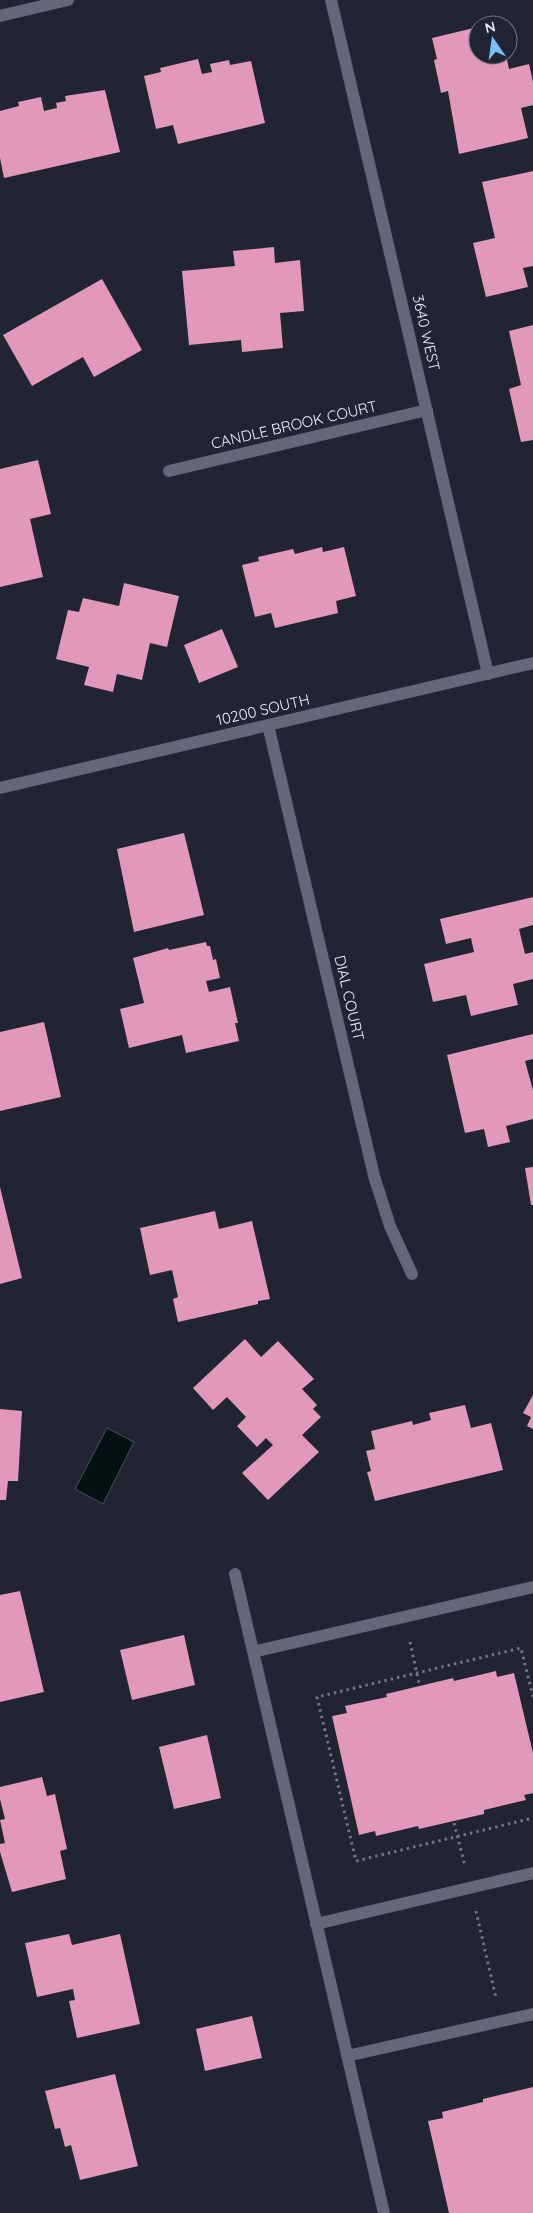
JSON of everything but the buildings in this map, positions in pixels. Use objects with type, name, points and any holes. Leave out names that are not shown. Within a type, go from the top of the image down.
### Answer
[{"type":"street","points":[[0,16],[68,0]]},
{"type":"street","name":"3640 WEST","points":[[331,0],[488,674]]},
{"type":"street","name":"CANDLE BROOK COURT","points":[[169,471],[427,410]]},
{"type":"street","name":"10200 SOUTH","points":[[0,788],[533,663]]},
{"type":"street","name":"DIAL COURT","points":[[268,725],[374,1176],[390,1226],[412,1274]]},
{"type":"street","points":[[235,1574],[384,2213]]},
{"type":"street","points":[[253,1652],[533,1587]]},
{"type":"street","points":[[316,1924],[533,1873]]},
{"type":"street","points":[[348,2056],[533,2014]]},
{"type":"path","points":[[410,1642],[419,1683]]},
{"type":"path","points":[[533,1697],[522,1648],[317,1697],[356,1860],[533,1818]]},
{"type":"path","points":[[454,1823],[466,1868]]},
{"type":"path","points":[[474,1906],[497,2003]]},
{"type":"shaded area","points":[[107,1428],[134,1442],[103,1504],[75,1489]]}]
